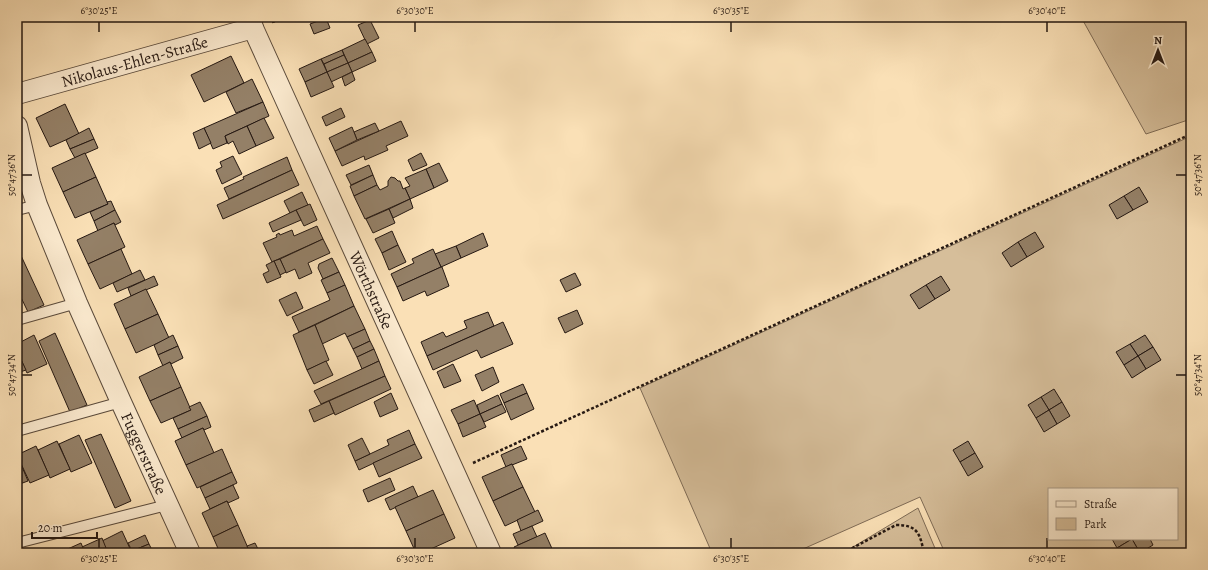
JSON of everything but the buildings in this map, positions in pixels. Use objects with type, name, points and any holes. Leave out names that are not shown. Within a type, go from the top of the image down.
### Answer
[{"type":"street","name":"Nikolaus-Ehlen-Straße","points":[[17,94],[251,22]]},
{"type":"street","name":"Wörthstraße","points":[[251,22],[491,553]]},
{"type":"street","name":"Fuggerstraße","points":[[17,126],[36,205],[121,402],[190,553]]},
{"type":"lane","points":[[17,210],[36,205]]},
{"type":"lane","points":[[17,320],[78,303]]},
{"type":"lane","name":"Fuggerstraße","points":[[17,431],[121,402]]},
{"type":"lane","name":"Fuggerstraße","points":[[17,543],[167,505]]},
{"type":"path","points":[[454,471],[643,386],[1191,134]]},
{"type":"path","points":[[843,553],[896,525],[906,525],[916,531],[921,541],[924,553]]},
{"type":"green space","points":[[1081,17],[1191,17],[1191,119],[1146,134]]},
{"type":"green space","points":[[1191,136],[1191,553],[945,553],[920,497],[794,553],[712,553],[640,388]]},
{"type":"green space","points":[[918,508],[937,553],[843,553]]}]
